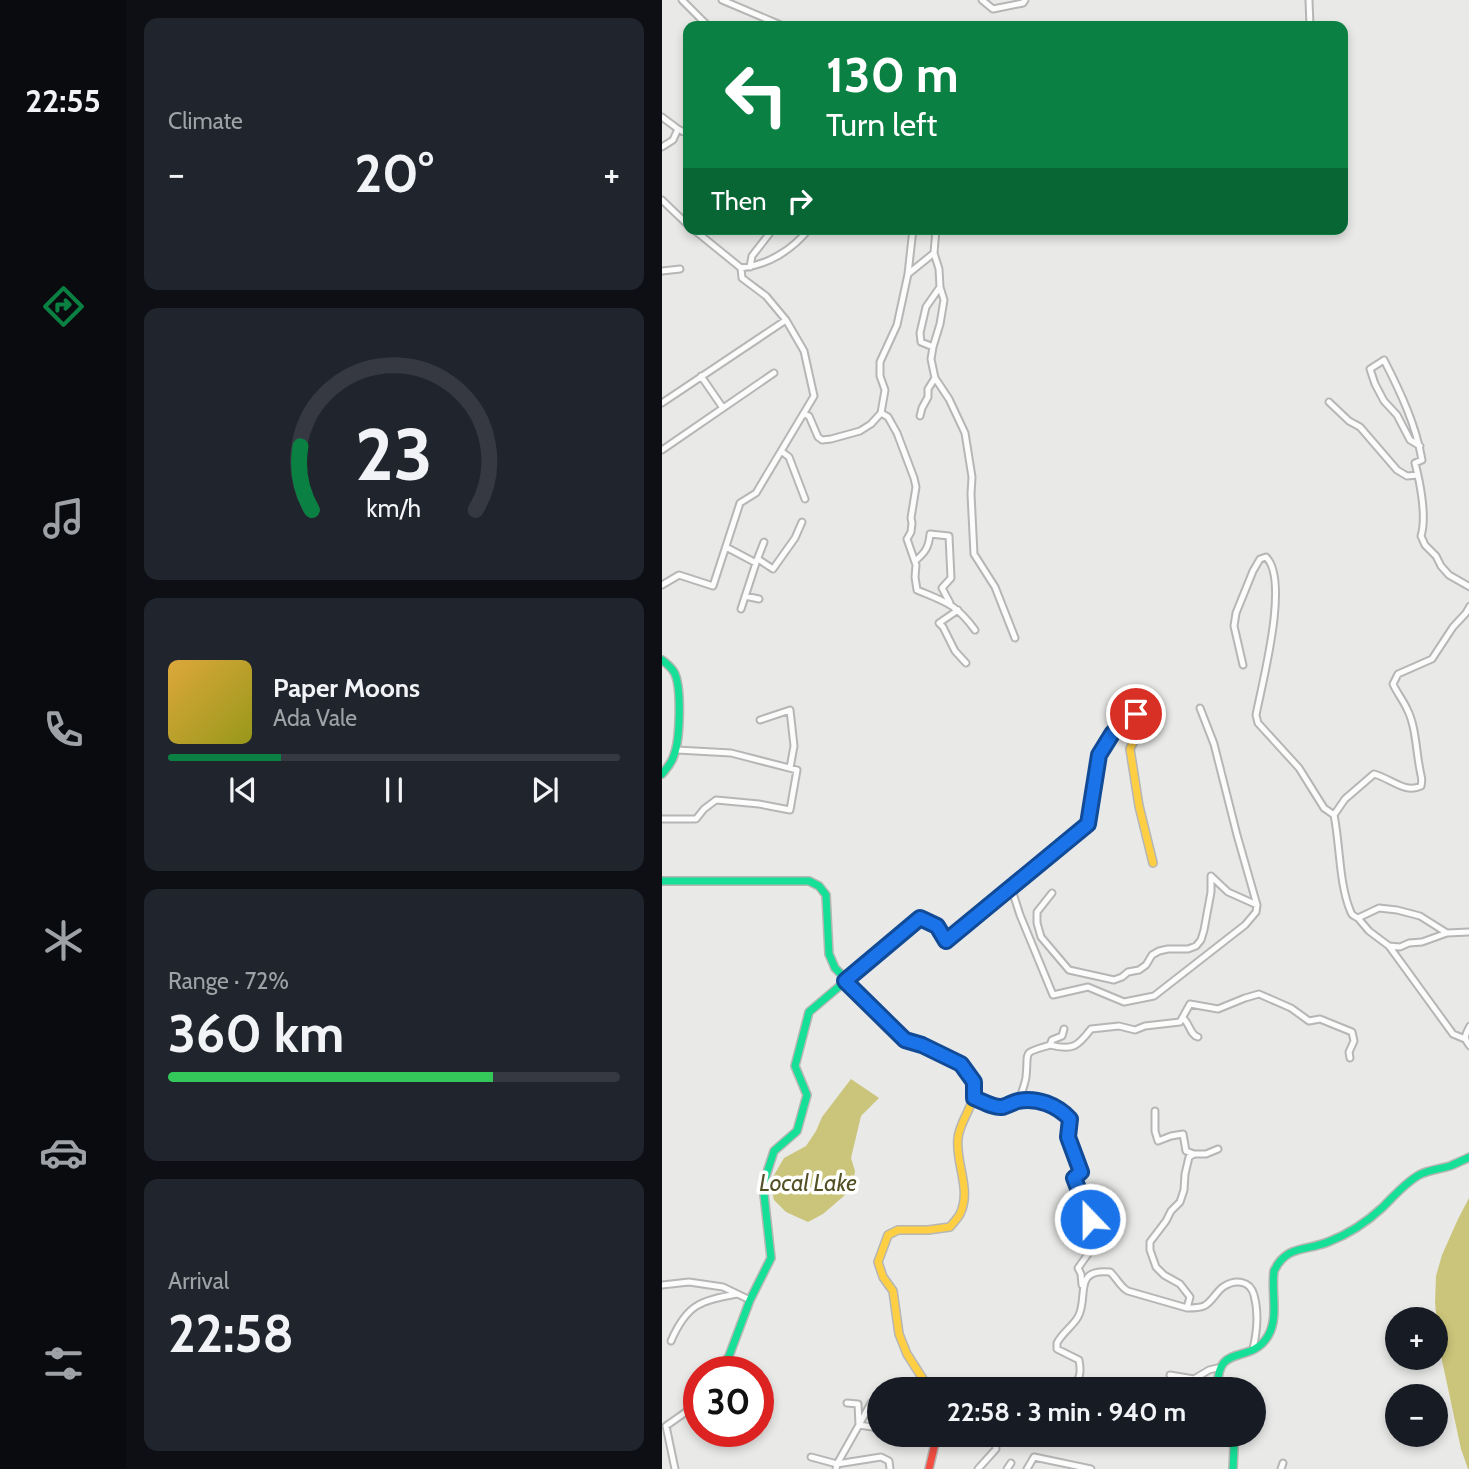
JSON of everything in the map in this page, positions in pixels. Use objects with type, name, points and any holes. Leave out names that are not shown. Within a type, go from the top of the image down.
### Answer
[{"type":"main road","points":[[662,660],[675,673],[678,687],[677,750],[671,764],[662,774]]},
{"type":"main road","points":[[729,1356],[750,1300],[771,1258],[764,1185],[774,1152],[797,1131],[807,1096],[795,1066],[809,1012],[920,918],[937,926],[946,941],[1088,824],[1099,755],[1112,734],[1127,718],[1136,714],[1142,719],[1142,724],[1130,749],[1139,806],[1153,863]]},
{"type":"main road","points":[[662,881],[810,881],[819,886],[826,895],[829,954],[845,981],[905,1040],[922,1045],[961,1064],[974,1082],[974,1098],[957,1142],[965,1196],[960,1214],[950,1227],[898,1230],[888,1235],[878,1262],[883,1277],[893,1291],[899,1334],[907,1354],[922,1377]]},
{"type":"main road","points":[[1216,1377],[1217,1368],[1226,1360],[1253,1349],[1267,1339],[1274,1299],[1274,1272],[1289,1253],[1299,1247],[1322,1245],[1344,1234],[1372,1217],[1421,1174],[1469,1157]]},
{"type":"main road","points":[[929,1469],[934,1447]]},
{"type":"main road","points":[[1233,1469],[1234,1447]]},
{"type":"street","points":[[682,0],[703,21]]},
{"type":"street","points":[[722,0],[771,21]]},
{"type":"street","points":[[982,0],[993,9],[1023,3],[1025,0]]},
{"type":"street","points":[[1309,0],[1310,21]]},
{"type":"street","points":[[662,117],[683,132]]},
{"type":"street","points":[[662,147],[673,140],[678,129]]},
{"type":"street","points":[[662,200],[683,220]]},
{"type":"street","points":[[662,585],[679,575],[713,586],[740,503],[756,493],[814,396],[804,351],[786,320],[766,296],[742,278],[741,268],[700,235]]},
{"type":"street","points":[[750,267],[752,256],[768,235]]},
{"type":"street","points":[[741,268],[764,263],[778,256],[805,235]]},
{"type":"street","points":[[804,414],[809,416],[822,440],[860,431],[881,413],[885,390],[880,362],[897,325],[908,274],[912,235]]},
{"type":"street","points":[[936,235],[934,253],[940,269],[940,287],[944,300],[931,359],[935,378],[965,432],[972,477],[974,554],[995,587],[1015,638]]},
{"type":"street","points":[[908,274],[934,253]]},
{"type":"street","points":[[662,271],[680,269]]},
{"type":"street","points":[[933,347],[921,342],[920,333],[926,307],[940,287]]},
{"type":"street","points":[[662,403],[786,320]]},
{"type":"street","points":[[1420,446],[1410,440],[1397,415],[1384,401],[1375,384],[1370,369],[1384,359],[1420,446],[1422,460],[1415,463],[1424,526],[1421,536],[1449,575],[1469,587]]},
{"type":"street","points":[[662,450],[774,373]]},
{"type":"street","points":[[701,376],[723,408]]},
{"type":"street","points":[[920,416],[928,397],[928,389],[935,378]]},
{"type":"street","points":[[1329,402],[1349,421],[1360,427],[1397,470],[1408,476],[1418,475]]},
{"type":"street","points":[[881,413],[888,417],[897,433],[916,487],[910,517],[911,532],[907,539],[915,561],[917,590],[950,603],[975,629]]},
{"type":"street","points":[[781,451],[789,457],[805,499]]},
{"type":"street","points":[[726,547],[773,569],[795,538],[802,522]]},
{"type":"street","points":[[915,561],[925,552],[930,534],[949,536],[951,578],[942,588],[950,603]]},
{"type":"street","points":[[741,610],[764,542]]},
{"type":"street","points":[[1243,665],[1234,626],[1236,613],[1253,571],[1260,559],[1266,556],[1271,561],[1275,574],[1275,610],[1256,715],[1258,723],[1299,768],[1325,808],[1334,815]]},
{"type":"street","points":[[745,596],[759,599]]},
{"type":"street","points":[[1469,606],[1432,659],[1398,674],[1393,684],[1408,709],[1416,739],[1422,786],[1417,789],[1407,788],[1374,774],[1345,799],[1334,815],[1342,876],[1350,911],[1369,931],[1389,946],[1452,1034],[1465,1040],[1469,1046]]},
{"type":"street","points":[[958,610],[939,623],[955,651],[966,663]]},
{"type":"street","points":[[942,646],[952,642]]},
{"type":"street","points":[[1011,887],[1053,995],[1088,987],[1124,1002],[1154,996],[1245,925],[1256,912],[1257,905],[1214,744],[1200,708]]},
{"type":"street","points":[[759,720],[790,710],[794,746],[790,768]]},
{"type":"street","points":[[662,819],[696,818],[716,800],[790,810],[797,770],[731,753],[677,750]]},
{"type":"street","points":[[1052,893],[1037,912],[1041,937],[1069,970],[1114,980],[1128,972],[1139,970],[1159,951],[1196,946],[1204,930],[1212,876],[1228,892],[1257,905]]},
{"type":"street","points":[[1358,918],[1379,908],[1397,910],[1420,916],[1447,933]]},
{"type":"street","points":[[1389,946],[1399,947],[1422,942],[1447,933],[1469,932]]},
{"type":"street","points":[[1020,1100],[1026,1082],[1028,1053],[1035,1048],[1050,1045],[1065,1048],[1074,1046],[1081,1042],[1091,1029],[1119,1026],[1135,1030],[1145,1026],[1180,1022],[1190,1004],[1218,1009],[1245,998],[1263,995],[1291,1008],[1309,1021],[1320,1019],[1352,1032],[1354,1041],[1349,1052],[1350,1058]]},
{"type":"street","points":[[1183,1018],[1188,1021],[1195,1037],[1198,1037]]},
{"type":"street","points":[[1465,1040],[1469,1026]]},
{"type":"street","points":[[1050,1045],[1052,1040],[1062,1036],[1064,1029]]},
{"type":"street","points":[[974,1098],[1000,1107],[1020,1100],[1036,1100],[1062,1111],[1070,1119],[1068,1137],[1081,1172],[1074,1178],[1097,1234],[1093,1247],[1078,1268],[1082,1286],[1081,1308],[1057,1343],[1057,1349],[1079,1360],[1079,1377]]},
{"type":"street","points":[[1155,1111],[1158,1141],[1184,1134],[1186,1151],[1206,1154],[1218,1149]]},
{"type":"street","points":[[1187,1308],[1190,1297],[1181,1284],[1164,1275],[1156,1266],[1150,1242],[1180,1202],[1189,1157],[1194,1154]]},
{"type":"street","points":[[1082,1286],[1085,1279],[1097,1272],[1110,1272],[1128,1292],[1196,1308],[1211,1301],[1223,1287],[1237,1282],[1244,1283],[1250,1286],[1253,1292],[1257,1311],[1253,1349]]},
{"type":"street","points":[[662,1285],[689,1282],[723,1287],[750,1300]]},
{"type":"street","points":[[671,1341],[679,1322],[691,1308],[713,1298],[737,1294]]},
{"type":"street","points":[[1170,1375],[1194,1379],[1217,1368]]},
{"type":"street","points":[[847,1403],[858,1404],[859,1426]]},
{"type":"street","points":[[837,1467],[867,1411]]},
{"type":"street","points":[[675,1469],[664,1425],[683,1413]]},
{"type":"street","points":[[859,1426],[867,1426]]},
{"type":"street","points":[[978,1469],[996,1447]]},
{"type":"street","points":[[811,1457],[837,1467],[881,1457],[889,1461],[890,1469]]},
{"type":"street","points":[[1027,1469],[1034,1457],[1091,1469]]},
{"type":"water","name":"Local Lake","points":[[851,1079],[879,1098],[861,1116],[851,1158],[855,1171],[852,1189],[823,1214],[808,1222],[786,1212],[774,1200],[770,1182],[784,1158],[806,1146],[822,1117]]},
{"type":"water","points":[[1469,1198],[1470,1469],[1461,1449],[1444,1370],[1448,1370],[1448,1307],[1435,1307],[1435,1303],[1436,1276]]},
{"type":"traffic: fast","points":[[662,660],[673,670],[677,679],[679,713],[674,755],[662,774]]},
{"type":"traffic: fast","points":[[662,881],[809,881],[819,886],[826,895],[829,954],[835,968],[905,1039],[961,1064],[970,1076]]},
{"type":"traffic: fast","points":[[729,1356],[750,1300],[771,1258],[763,1185],[774,1151],[797,1131],[807,1095],[795,1066],[809,1012],[920,918],[937,926],[946,941],[985,909]]},
{"type":"traffic: fast","points":[[1219,1377],[1222,1365],[1228,1359],[1261,1345],[1268,1336],[1274,1313],[1274,1271],[1284,1257],[1343,1235],[1371,1218],[1419,1175],[1470,1157]]},
{"type":"traffic: fast","points":[[1233,1469],[1234,1447]]},
{"type":"traffic: slow","points":[[985,909],[1088,824],[1099,755],[1112,734],[1127,718],[1136,714],[1142,719],[1142,724],[1130,749],[1139,806],[1153,863]]},
{"type":"traffic: slow","points":[[922,1377],[907,1354],[899,1334],[893,1291],[883,1277],[878,1262],[888,1235],[898,1230],[950,1227],[960,1214],[964,1186],[958,1138],[973,1099],[974,1084],[970,1076]]},
{"type":"traffic: jam","points":[[929,1469],[934,1447]]},
{"type":"route","points":[[1090,1219],[1074,1178],[1081,1172],[1068,1137],[1070,1119],[1062,1111],[1036,1100],[1020,1100],[1000,1107],[974,1098],[974,1082],[961,1064],[922,1045],[905,1040],[845,981],[920,918],[937,926],[946,941],[1088,824],[1099,755],[1112,734],[1127,718],[1136,714]]}]
